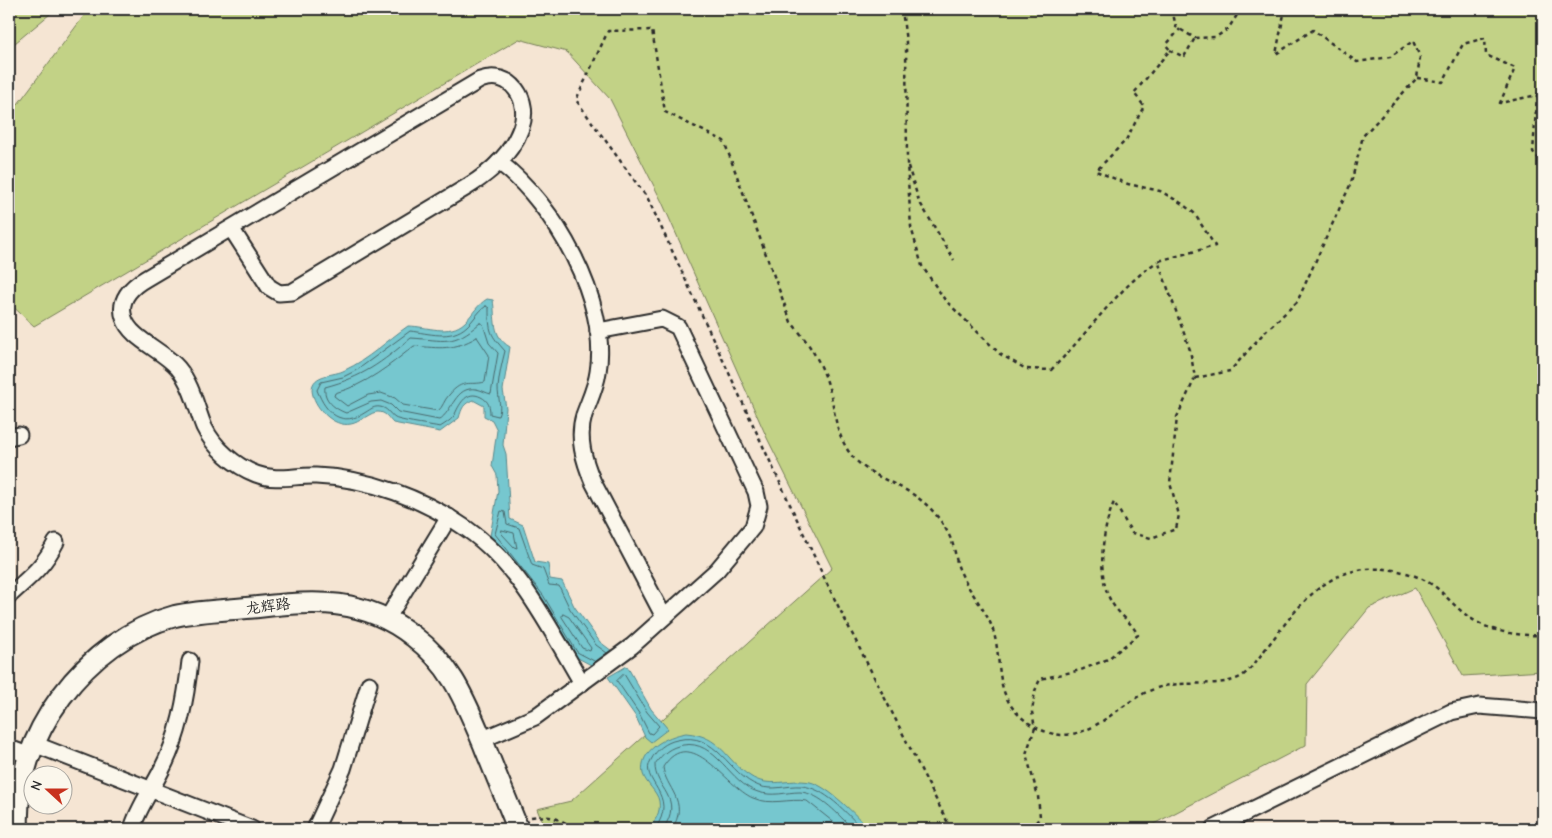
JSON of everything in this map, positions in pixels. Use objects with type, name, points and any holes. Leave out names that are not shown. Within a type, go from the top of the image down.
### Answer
[{"type":"street","points":[[231,228],[269,287],[279,293],[292,292],[473,184],[499,162],[521,128],[523,107],[520,96],[508,80],[489,77],[471,85],[231,228],[132,287],[124,301],[123,317],[130,331],[163,353],[179,369],[191,390],[205,428],[218,448],[236,463],[257,474],[280,479],[314,476],[349,479],[406,496],[449,517],[489,547],[512,572],[536,606],[582,683]]},
{"type":"street","points":[[499,162],[532,191],[560,231],[587,288],[598,331],[598,371],[583,425],[581,440],[584,462],[664,617]]},
{"type":"street","points":[[481,740],[535,718],[632,646],[717,570],[753,527],[758,514],[758,499],[678,327],[662,319],[598,331]]},
{"type":"street","points":[[387,619],[449,517]]},
{"type":"street","points":[[9,596],[34,576],[47,560],[56,542]]},
{"type":"street","name":"龙辉路","points":[[18,829],[20,797],[32,750],[47,718],[62,694],[102,654],[125,638],[176,616],[306,601],[362,609],[387,619],[412,634],[433,653],[451,674],[465,699],[518,827]]},
{"type":"street","points":[[132,829],[137,813],[168,757],[184,706],[190,661]]},
{"type":"street","points":[[315,829],[343,769],[368,684]]},
{"type":"street","points":[[1213,829],[1451,712],[1478,706],[1543,711]]},
{"type":"street","points":[[9,748],[32,750],[151,790],[252,829]]},
{"type":"path","points":[[902,9],[906,42],[907,163],[911,228],[922,266],[945,300],[972,327],[1000,354],[1026,369],[1051,370],[1078,344],[1105,309],[1137,275],[1158,261],[1215,246],[1194,213],[1181,203],[1160,191],[1128,184],[1096,171],[1126,140],[1144,106],[1134,93],[1170,50]]},
{"type":"path","points":[[1172,9],[1176,27],[1195,38],[1216,36],[1228,29],[1241,9]]},
{"type":"path","points":[[1195,378],[1230,371],[1263,334],[1297,302],[1351,183],[1363,136],[1417,78],[1420,57],[1413,41],[1390,57],[1357,62],[1313,30],[1276,54],[1285,9]]},
{"type":"path","points":[[1180,29],[1166,45],[1170,50],[1184,57],[1195,38]]},
{"type":"path","points":[[951,829],[828,586],[648,198],[576,100],[608,31],[652,30],[665,112],[724,141],[791,322],[809,343],[822,368],[831,394],[834,422],[848,451],[871,474],[922,501],[940,520],[952,542],[958,567],[970,591],[994,628],[998,646],[1002,690],[1015,713],[1035,728],[1059,735],[1084,732],[1106,719],[1129,701],[1156,688],[1185,682],[1228,682],[1241,676],[1251,668],[1299,606],[1317,588],[1340,575],[1364,569],[1390,569],[1415,576],[1437,589],[1455,607],[1476,622],[1500,631],[1525,636],[1543,635]]},
{"type":"path","points":[[1417,78],[1443,82],[1463,44],[1485,38],[1486,55],[1515,68],[1500,103],[1543,94]]},
{"type":"path","points":[[1537,95],[1533,152],[1543,163]]},
{"type":"path","points":[[907,163],[919,201],[954,260]]},
{"type":"path","points":[[1031,829],[1040,817],[1038,796],[1026,754],[1035,728],[1032,712],[1035,691],[1040,679],[1081,670],[1108,659],[1138,635],[1134,627],[1113,605],[1102,579],[1106,520],[1114,502],[1132,533],[1151,538],[1176,529],[1179,515],[1170,483],[1177,417],[1195,378],[1190,350],[1158,261]]},
{"type":"path","points":[[518,827],[532,817],[549,816],[565,821],[574,829]]},
{"type":"green space","points":[[9,9],[56,9],[9,48]]},
{"type":"green space","points":[[89,9],[1543,9],[1543,671],[1463,676],[1415,588],[1369,608],[1307,684],[1306,745],[1144,829],[545,829],[537,809],[571,801],[832,568],[767,438],[662,202],[610,99],[567,52],[519,39],[34,326],[9,303],[9,111],[12,112]]},
{"type":"water","points":[[487,299],[493,300],[497,332],[504,343],[510,347],[503,390],[506,408],[503,445],[506,454],[510,519],[523,525],[535,562],[548,564],[550,579],[562,581],[574,606],[600,642],[616,654],[595,667],[574,656],[520,573],[490,536],[498,491],[497,475],[492,466],[497,430],[492,420],[484,416],[484,406],[473,400],[467,403],[463,407],[459,418],[440,432],[393,423],[381,412],[372,413],[351,424],[337,423],[320,409],[313,396],[313,385],[320,378],[354,366],[408,326],[438,330],[452,329],[465,322]]},
{"type":"water","points":[[627,666],[651,709],[668,729],[651,742],[645,737],[636,717],[608,677]]},
{"type":"water","points":[[686,733],[698,735],[715,743],[741,769],[757,780],[772,783],[810,782],[825,789],[857,816],[869,829],[649,829],[657,816],[659,801],[643,774],[645,758],[649,751],[663,741]]}]
